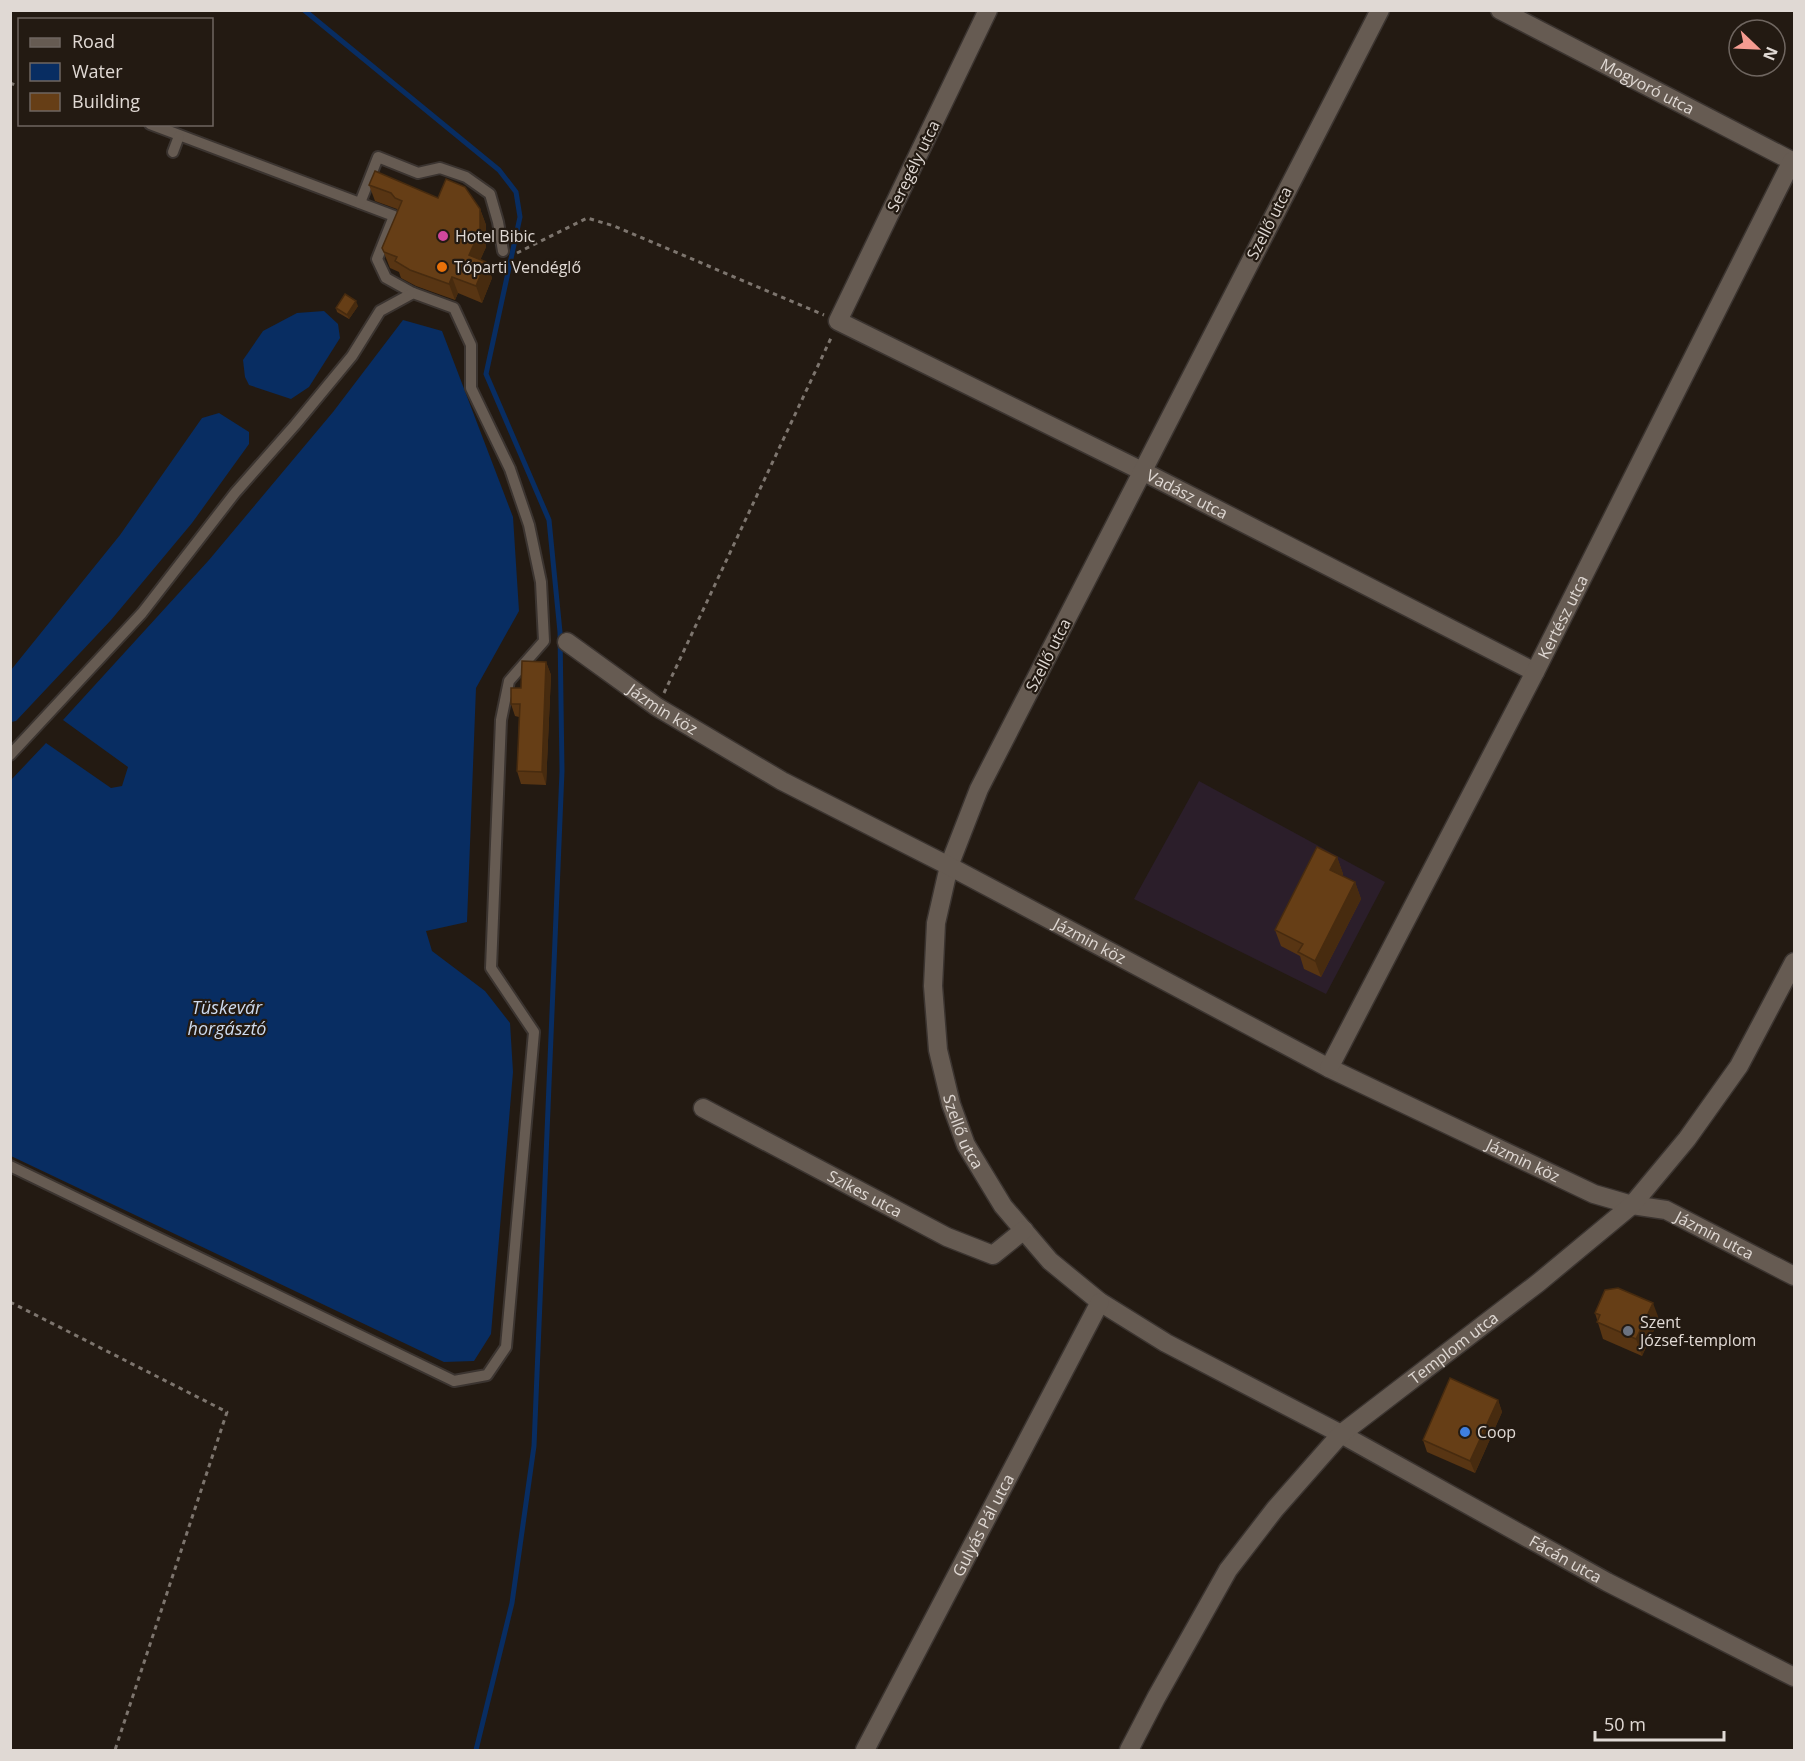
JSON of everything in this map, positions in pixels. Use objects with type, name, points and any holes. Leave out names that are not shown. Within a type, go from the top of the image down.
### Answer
[{"type":"street","name":"Seregély utca","points":[[838,321],[988,10]]},
{"type":"street","name":"Szellő utca","points":[[1100,1302],[1050,1261],[1003,1206],[966,1144],[951,1104],[938,1050],[933,986],[936,924],[950,866],[979,789],[1380,10]]},
{"type":"street","name":"Mogyoró utca","points":[[1500,10],[1793,161]]},
{"type":"street","name":"Kertész utca","points":[[1329,1068],[1535,672],[1793,161]]},
{"type":"street","name":"Vadász utca","points":[[838,321],[1142,471],[1535,672]]},
{"type":"street","name":"Jázmin köz","points":[[567,642],[657,707],[782,781],[950,866],[1329,1068],[1594,1194],[1632,1205]]},
{"type":"street","name":"Templom utca","points":[[1137,1748],[1156,1698],[1228,1570],[1275,1509],[1341,1434],[1538,1283],[1632,1205],[1687,1139],[1739,1066],[1794,962]]},
{"type":"street","name":"Szikes utca","points":[[704,1108],[947,1237],[993,1255],[1024,1230]]},
{"type":"street","name":"Jázmin utca","points":[[1632,1205],[1666,1210],[1794,1276]]},
{"type":"street","points":[[1100,1302],[1166,1343],[1341,1434]]},
{"type":"street","name":"Gulyás Pál utca","points":[[866,1750],[1100,1302]]},
{"type":"street","name":"Fácán utca","points":[[1341,1434],[1607,1582],[1794,1677]]},
{"type":"lane","points":[[10,1166],[454,1381],[487,1375],[506,1347],[534,1032],[491,968],[501,720],[509,681],[544,641],[542,582],[529,525],[510,469],[471,388],[471,345],[454,308],[413,293],[386,278],[377,259],[394,216],[155,126]]},
{"type":"lane","points":[[173,152],[179,135]]},
{"type":"lane","points":[[360,203],[378,157],[418,173],[440,168],[466,177],[490,194],[503,251]]},
{"type":"lane","points":[[10,755],[142,613],[235,493],[296,425],[352,357],[380,312],[413,293]]},
{"type":"lane","points":[[544,641],[567,642]]},
{"type":"path","points":[[517,253],[588,218],[614,226],[838,321],[657,707]]},
{"type":"path","points":[[10,1302],[227,1412],[115,1750]]},
{"type":"shaded area","points":[[1199,781],[1385,882],[1326,994],[1134,899]]},
{"type":"water","points":[[324,311],[338,324],[340,338],[309,387],[291,399],[249,385],[245,377],[243,360],[263,331],[297,313]]},
{"type":"water","name":"Tüskevár horgásztó","points":[[403,320],[442,331],[513,517],[519,611],[476,688],[467,922],[426,931],[432,951],[485,991],[510,1023],[513,1072],[491,1334],[474,1361],[444,1362],[11,1156],[11,780],[46,743],[111,788],[122,786],[128,767],[63,720],[209,560],[333,412]]},
{"type":"water","points":[[219,413],[249,432],[249,444],[192,523],[111,620],[16,721],[11,722],[11,670],[120,535],[202,418]]},
{"type":"building","name":"Hotel Bibic","points":[[375,171],[438,198],[446,179],[465,187],[480,209],[480,231],[469,255],[486,262],[476,286],[452,277],[449,284],[410,270],[395,261],[397,257],[384,252],[382,248],[402,201],[391,193],[369,185]]},
{"type":"building","points":[[345,294],[356,301],[347,315],[336,308]]},
{"type":"building","points":[[522,661],[546,662],[542,772],[517,771],[520,704],[511,704],[511,688],[521,688]]},
{"type":"building","points":[[1317,847],[1337,857],[1330,870],[1355,882],[1315,961],[1298,952],[1303,944],[1275,930]]},
{"type":"building","points":[[1618,1288],[1653,1303],[1636,1339],[1597,1322],[1600,1315],[1595,1313],[1605,1290]]},
{"type":"building","name":"Coop","points":[[1450,1378],[1498,1400],[1470,1461],[1423,1440]]},
{"type":"waterway","points":[[304,10],[499,170],[516,192],[520,217],[486,374],[549,520],[560,632],[562,771],[534,1446],[512,1603],[476,1750]]},
{"type":"place","name":"Hotel Bibic","points":[[443,236]]},
{"type":"place","name":"Tóparti Vendéglő","points":[[442,267]]},
{"type":"place","name":"Szent József-templom","points":[[1628,1331]]},
{"type":"place","name":"Coop","points":[[1465,1432]]}]
